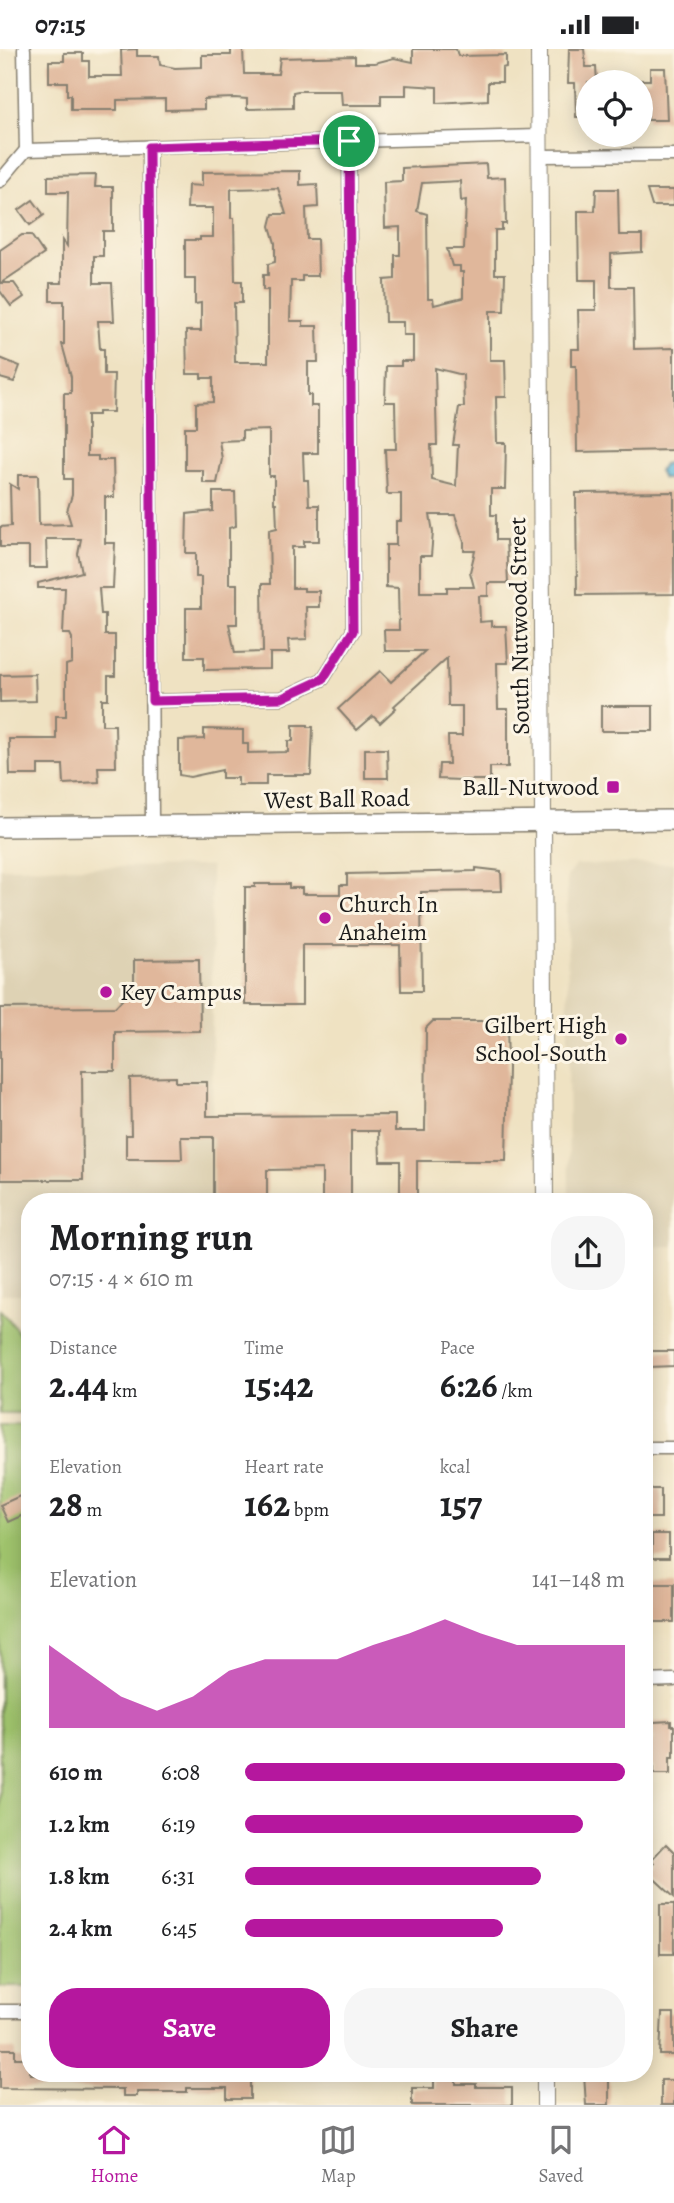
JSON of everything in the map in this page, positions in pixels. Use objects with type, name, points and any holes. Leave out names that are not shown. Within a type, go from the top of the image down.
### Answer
[{"type":"main road","name":"West Ball Road","points":[[0,827],[674,820]]},
{"type":"street","points":[[0,181],[26,150],[24,49]]},
{"type":"street","name":"South Nutwood Street","points":[[539,49],[545,1193]]},
{"type":"street","points":[[26,150],[539,136]]},
{"type":"street","points":[[152,701],[282,698],[323,679],[353,631],[349,141]]},
{"type":"street","points":[[149,147],[152,825]]},
{"type":"street","points":[[539,156],[674,155]]},
{"type":"street","points":[[653,1448],[674,1448]]},
{"type":"street","points":[[653,1681],[674,1680]]},
{"type":"street","points":[[0,2011],[21,2011]]},
{"type":"street","points":[[544,2105],[545,2082]]},
{"type":"shaded area","name":"Gilbert High School-South","points":[[674,863],[674,1246],[653,1247],[653,1193],[569,1193],[567,876],[576,865]]},
{"type":"shaded area","name":"Key Campus","points":[[211,866],[213,1193],[21,1193],[21,1294],[0,1294],[0,868]]},
{"type":"green space","points":[[0,1310],[21,1338],[21,1413],[0,1413]]},
{"type":"green space","points":[[0,1426],[21,1426],[21,1987],[0,1987]]},
{"type":"water","points":[[674,459],[674,482],[671,479],[663,479],[659,471],[663,464]]},
{"type":"building","points":[[137,49],[137,56],[159,56],[160,65],[175,68],[202,67],[202,55],[231,55],[231,49],[243,49],[244,74],[278,74],[280,58],[355,56],[355,63],[375,63],[394,58],[413,62],[413,49],[456,49],[458,56],[506,55],[506,67],[502,68],[502,82],[488,82],[488,100],[437,103],[437,87],[406,85],[406,95],[381,95],[381,105],[342,105],[341,91],[293,92],[293,108],[247,109],[247,99],[235,98],[204,99],[204,109],[165,110],[165,99],[117,100],[117,110],[71,110],[71,95],[67,95],[67,82],[49,82],[49,61],[64,61],[64,53],[83,53],[83,61],[89,61],[89,76],[122,76],[121,50]]},
{"type":"building","points":[[569,49],[584,49],[586,67],[596,67],[596,70],[576,70],[576,117],[575,83],[568,83]]},
{"type":"building","points":[[665,68],[667,120],[653,120],[653,70],[650,70]]},
{"type":"building","points":[[486,164],[487,178],[505,177],[506,224],[502,224],[502,230],[495,230],[495,274],[505,274],[504,311],[490,311],[490,360],[505,360],[506,397],[496,397],[497,443],[506,443],[505,489],[491,489],[491,515],[496,515],[496,540],[506,540],[508,583],[488,583],[488,596],[479,596],[480,622],[491,621],[491,626],[506,626],[508,663],[497,663],[498,709],[508,709],[508,767],[490,767],[490,780],[438,779],[439,764],[449,764],[448,736],[462,736],[462,706],[448,706],[447,658],[394,706],[396,708],[380,723],[373,716],[357,730],[338,709],[380,671],[391,682],[425,651],[385,651],[384,630],[399,630],[398,588],[386,587],[386,545],[396,545],[396,521],[401,521],[401,494],[387,494],[385,449],[396,449],[395,402],[385,402],[386,366],[401,366],[401,361],[413,361],[413,335],[403,335],[403,322],[385,322],[384,280],[395,279],[395,255],[400,255],[400,227],[385,228],[384,182],[402,181],[402,168]],"holes":[[[460,181],[461,201],[466,200],[464,249],[447,249],[452,266],[460,266],[460,272],[463,272],[463,298],[434,305],[433,299],[428,299],[427,214],[417,211],[422,183]],[[435,368],[463,375],[464,407],[459,407],[453,445],[458,445],[456,486],[432,480],[431,445],[437,445]],[[430,515],[455,515],[464,542],[464,551],[475,551],[470,572],[474,587],[447,587],[447,592],[420,592],[420,556],[431,556],[433,532]]]},
{"type":"building","points":[[300,171],[300,185],[317,184],[318,207],[306,208],[307,239],[317,239],[318,276],[302,276],[302,281],[291,281],[290,321],[303,321],[303,326],[317,326],[318,362],[308,362],[308,395],[311,395],[311,406],[318,406],[318,453],[303,453],[304,480],[308,480],[309,505],[319,505],[319,541],[304,541],[304,547],[292,547],[292,588],[319,591],[319,607],[306,607],[307,639],[288,640],[289,653],[270,653],[270,669],[204,670],[204,657],[186,657],[186,608],[201,608],[201,577],[196,577],[196,553],[186,553],[187,514],[213,511],[213,492],[235,492],[236,526],[229,528],[229,584],[237,584],[237,624],[229,624],[235,653],[263,652],[262,584],[270,584],[269,530],[277,528],[274,476],[269,476],[269,430],[242,431],[242,440],[219,441],[222,459],[217,483],[203,483],[203,470],[185,470],[185,427],[196,427],[196,403],[213,402],[213,378],[201,378],[201,374],[187,374],[186,331],[201,331],[201,303],[195,304],[195,279],[185,279],[185,240],[213,237],[213,208],[187,208],[188,185],[202,186],[202,172]],"holes":[[[278,188],[286,214],[273,214],[270,226],[275,243],[275,262],[268,264],[268,275],[263,275],[263,290],[268,290],[268,362],[235,362],[234,303],[242,303],[242,281],[235,281],[231,189]]]},
{"type":"building","points":[[96,175],[95,187],[113,187],[113,231],[103,231],[103,256],[94,256],[94,283],[112,283],[114,321],[98,321],[100,349],[104,349],[104,374],[114,374],[113,412],[87,415],[87,456],[98,456],[98,460],[113,460],[114,497],[105,497],[105,543],[115,543],[113,588],[99,588],[101,614],[105,614],[105,635],[115,635],[115,676],[108,676],[108,699],[102,699],[102,725],[115,725],[116,767],[98,767],[99,782],[64,784],[63,765],[38,765],[38,775],[10,775],[9,739],[56,739],[56,716],[66,716],[66,665],[72,663],[72,638],[70,634],[63,634],[65,588],[38,588],[38,583],[82,572],[78,554],[81,539],[46,539],[47,568],[29,568],[29,547],[0,547],[0,527],[11,526],[10,484],[18,489],[18,475],[38,475],[39,525],[71,524],[67,511],[72,495],[72,479],[64,479],[64,393],[71,393],[71,377],[62,344],[64,301],[50,301],[50,283],[62,283],[62,239],[67,246],[68,192],[48,192],[48,176]]},
{"type":"building","points":[[596,189],[618,189],[619,235],[642,235],[642,252],[611,254],[611,287],[633,287],[634,349],[674,348],[674,450],[577,452],[576,366],[571,366],[571,349],[579,349],[578,310],[596,310],[596,280],[579,280],[578,211],[595,211]]},
{"type":"building","points":[[647,190],[674,190],[674,206],[652,206]]},
{"type":"building","points":[[33,200],[44,215],[30,225],[19,210]]},
{"type":"building","points":[[22,235],[31,235],[44,254],[1,283],[14,283],[24,297],[11,306],[0,291],[0,250]]},
{"type":"building","points":[[0,358],[20,366],[14,382],[0,378]]},
{"type":"building","points":[[674,492],[674,594],[577,595],[576,493]]},
{"type":"building","points":[[35,674],[36,701],[0,702],[0,675]]},
{"type":"building","points":[[601,706],[653,706],[653,731],[601,731]]},
{"type":"building","points":[[293,725],[313,727],[311,775],[266,775],[266,785],[238,785],[238,778],[222,778],[222,770],[190,777],[179,775],[179,740],[204,739],[204,729],[243,730],[243,744],[248,744],[248,753],[288,752],[288,741],[293,741]]},
{"type":"building","points":[[365,749],[387,749],[388,778],[365,778]]},
{"type":"building","points":[[476,868],[501,871],[502,891],[421,892],[422,991],[401,991],[400,945],[302,945],[302,1005],[245,1005],[245,887],[255,887],[255,884],[289,884],[289,888],[302,888],[302,894],[340,894],[340,885],[347,885],[347,874],[476,871]]},
{"type":"building","points":[[199,959],[200,1031],[115,1032],[115,1071],[82,1071],[83,1180],[0,1180],[0,1008],[115,1007],[134,987],[134,960]]},
{"type":"building","points":[[433,1021],[507,1021],[506,1161],[417,1161],[417,1193],[400,1193],[400,1161],[380,1161],[379,1131],[351,1131],[351,1193],[322,1193],[322,1169],[267,1170],[267,1193],[213,1193],[213,1137],[181,1137],[182,1159],[126,1159],[126,1135],[131,1135],[130,1078],[176,1077],[176,1082],[207,1082],[207,1116],[395,1115],[395,1131],[425,1131],[426,1028]]},
{"type":"building","points":[[653,1351],[674,1351],[674,1366],[653,1367]]},
{"type":"building","points":[[653,1489],[661,1489],[661,1518],[653,1518]]},
{"type":"building","points":[[21,1495],[21,1516],[8,1522],[0,1505]]},
{"type":"building","points":[[653,1534],[669,1534],[669,1558],[653,1558]]},
{"type":"building","points":[[653,1584],[674,1584],[674,1622],[653,1622]]},
{"type":"building","points":[[671,1721],[671,1726],[674,1726],[674,1757],[670,1757],[670,1774],[654,1774],[653,1722]]},
{"type":"building","points":[[666,1844],[674,1852],[674,1897],[653,1878],[653,1858]]},
{"type":"building","points":[[660,1904],[674,1904],[674,1954],[660,1954]]},
{"type":"building","points":[[662,2013],[674,2013],[674,2055],[660,2055]]},
{"type":"building","points":[[0,2049],[15,2049],[15,2058],[21,2058],[21,2082],[250,2082],[250,2099],[227,2099],[227,2088],[187,2088],[187,2092],[137,2092],[137,2096],[123,2096],[123,2089],[0,2088]]},
{"type":"building","points":[[661,2080],[674,2080],[674,2105],[661,2105]]},
{"type":"building","points":[[434,2082],[476,2084],[476,2087],[512,2087],[512,2105],[412,2105],[412,2088],[434,2088]]},
{"type":"building","points":[[585,2082],[609,2082],[609,2105],[586,2105]]},
{"type":"place","name":"Ball-Nutwood","points":[[613,787]]},
{"type":"place","name":"Church In Anaheim","points":[[325,918]]},
{"type":"place","name":"Key Campus","points":[[106,992]]},
{"type":"place","name":"Gilbert High School-South","points":[[621,1039]]},
{"type":"route","points":[[349,141],[353,631],[323,679],[282,698],[152,701],[149,147],[349,141]]}]
